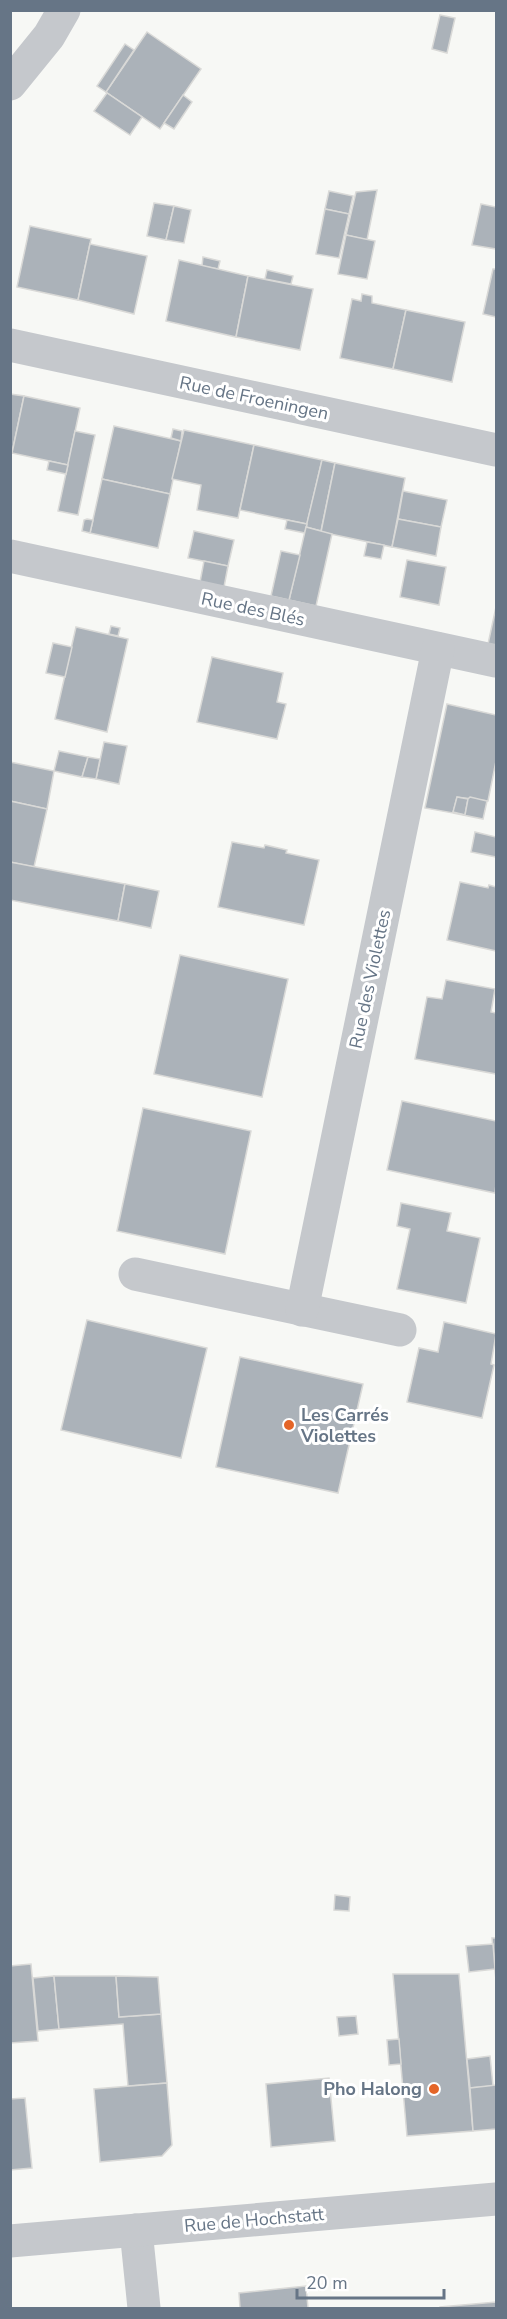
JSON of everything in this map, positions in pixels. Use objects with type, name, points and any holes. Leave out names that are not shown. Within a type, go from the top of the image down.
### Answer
[{"type":"street","points":[[10,84],[49,36],[64,10]]},
{"type":"street","name":"Rue de Froeningen","points":[[10,345],[496,450]]},
{"type":"street","name":"Rue des Blés","points":[[10,556],[496,661]]},
{"type":"street","name":"Rue des Violettes","points":[[302,1310],[438,649]]},
{"type":"street","points":[[135,1274],[400,1330]]},
{"type":"street","name":"Rue de Hochstatt","points":[[10,2241],[496,2199]]},
{"type":"street","points":[[136,2230],[144,2308]]},
{"type":"building","points":[[440,15],[455,18],[447,53],[432,49]]},
{"type":"building","points":[[147,32],[201,69],[160,129],[106,92]]},
{"type":"building","points":[[125,44],[134,50],[106,92],[97,86]]},
{"type":"building","points":[[107,93],[142,117],[130,135],[94,111]]},
{"type":"building","points":[[183,95],[192,102],[174,129],[164,123]]},
{"type":"building","points":[[377,190],[367,240],[346,235],[356,192]]},
{"type":"building","points":[[329,191],[353,196],[349,214],[325,209]]},
{"type":"building","points":[[154,203],[174,206],[166,240],[147,236]]},
{"type":"building","points":[[481,204],[496,207],[496,249],[472,245]]},
{"type":"building","points":[[174,206],[191,210],[184,243],[166,240]]},
{"type":"building","points":[[325,209],[349,214],[339,258],[316,254]]},
{"type":"building","points":[[30,226],[91,239],[78,300],[17,287]]},
{"type":"building","points":[[346,235],[375,241],[367,279],[338,274]]},
{"type":"building","points":[[90,244],[147,256],[134,314],[78,300]]},
{"type":"building","points":[[203,257],[220,261],[218,269],[202,266]]},
{"type":"building","points":[[179,260],[248,276],[236,337],[166,321]]},
{"type":"building","points":[[493,269],[496,269],[496,317],[483,314]]},
{"type":"building","points":[[267,270],[293,276],[291,284],[265,279]]},
{"type":"building","points":[[248,276],[313,289],[300,350],[236,337]]},
{"type":"building","points":[[362,294],[372,296],[372,303],[406,310],[393,369],[340,358],[352,299],[361,301]]},
{"type":"building","points":[[406,310],[465,322],[452,382],[393,369]]},
{"type":"building","points":[[10,394],[24,396],[12,453],[10,453]]},
{"type":"building","points":[[24,396],[80,408],[68,465],[12,453]]},
{"type":"building","points":[[114,426],[181,441],[170,494],[102,479]]},
{"type":"building","points":[[173,429],[182,431],[181,441],[171,438]]},
{"type":"building","points":[[184,430],[254,445],[238,518],[197,510],[201,485],[172,479]]},
{"type":"building","points":[[75,431],[95,435],[78,515],[58,511]]},
{"type":"building","points":[[254,445],[322,460],[307,524],[240,510]]},
{"type":"building","points":[[322,460],[335,463],[321,531],[306,527]]},
{"type":"building","points":[[49,461],[68,465],[66,474],[47,470]]},
{"type":"building","points":[[335,463],[405,478],[392,547],[321,532]]},
{"type":"building","points":[[102,479],[170,494],[158,548],[90,533]]},
{"type":"building","points":[[403,491],[447,500],[441,527],[398,519]]},
{"type":"building","points":[[398,519],[441,527],[436,556],[392,547]]},
{"type":"building","points":[[84,520],[93,520],[90,533],[82,531]]},
{"type":"building","points":[[287,520],[307,524],[305,533],[285,529]]},
{"type":"building","points":[[306,527],[332,534],[316,606],[289,600]]},
{"type":"building","points":[[194,531],[234,540],[228,566],[188,558]]},
{"type":"building","points":[[367,542],[384,545],[381,559],[364,556]]},
{"type":"building","points":[[281,551],[300,555],[289,600],[271,596]]},
{"type":"building","points":[[407,560],[446,567],[439,605],[400,597]]},
{"type":"building","points":[[204,561],[228,566],[224,587],[200,582]]},
{"type":"building","points":[[496,607],[496,646],[488,644]]},
{"type":"building","points":[[111,626],[120,628],[118,636],[109,634]]},
{"type":"building","points":[[76,627],[128,639],[107,732],[55,719]]},
{"type":"building","points":[[53,643],[72,647],[65,677],[46,673]]},
{"type":"building","points":[[212,657],[283,673],[277,702],[286,704],[277,739],[197,722]]},
{"type":"building","points":[[447,704],[496,715],[496,761],[488,801],[457,797],[453,813],[425,808]]},
{"type":"building","points":[[104,742],[127,746],[119,784],[96,779]]},
{"type":"building","points":[[59,751],[88,757],[82,777],[54,771]]},
{"type":"building","points":[[88,757],[100,759],[96,779],[82,777]]},
{"type":"building","points":[[10,762],[54,771],[47,809],[10,801]]},
{"type":"building","points":[[457,797],[468,799],[465,815],[453,812]]},
{"type":"building","points":[[470,797],[487,801],[483,819],[453,813],[465,815]]},
{"type":"building","points":[[10,801],[47,809],[34,867],[10,862]]},
{"type":"building","points":[[475,832],[496,837],[496,857],[471,852]]},
{"type":"building","points":[[232,842],[264,848],[265,845],[287,850],[286,853],[319,860],[304,925],[218,907]]},
{"type":"building","points":[[10,862],[125,884],[118,921],[10,900]]},
{"type":"building","points":[[460,882],[488,888],[489,885],[496,887],[496,951],[447,940]]},
{"type":"building","points":[[125,884],[159,891],[151,928],[118,921]]},
{"type":"building","points":[[180,955],[288,979],[262,1097],[154,1074]]},
{"type":"building","points":[[446,980],[495,989],[491,1012],[496,1013],[496,1074],[415,1059],[427,997],[442,999]]},
{"type":"building","points":[[402,1101],[496,1121],[495,1193],[387,1170]]},
{"type":"building","points":[[143,1108],[251,1131],[225,1254],[117,1231]]},
{"type":"building","points":[[401,1203],[451,1213],[447,1231],[480,1238],[466,1303],[397,1289],[410,1229],[397,1226]]},
{"type":"building","points":[[87,1320],[207,1348],[181,1458],[61,1430]]},
{"type":"building","points":[[444,1322],[496,1334],[491,1364],[494,1365],[482,1418],[407,1402],[419,1348],[438,1352]]},
{"type":"building","name":"Les Carrés Violettes","points":[[240,1357],[363,1384],[338,1493],[216,1467]]},
{"type":"building","points":[[335,1895],[350,1897],[349,1911],[334,1910]]},
{"type":"building","points":[[492,1938],[496,1938],[496,1980]]},
{"type":"building","points":[[493,1944],[495,1969],[469,1972],[466,1946]]},
{"type":"building","points":[[31,1964],[38,2041],[10,2043],[10,1966]]},
{"type":"building","points":[[393,1974],[459,1974],[473,2131],[407,2136]]},
{"type":"building","points":[[54,1976],[59,2029],[38,2031],[33,1978]]},
{"type":"building","points":[[54,1976],[116,1976],[119,2017],[161,2014],[167,2083],[128,2086],[123,2024],[59,2029]]},
{"type":"building","points":[[116,1976],[158,1977],[161,2014],[119,2017]]},
{"type":"building","points":[[356,2016],[358,2034],[339,2036],[337,2017]]},
{"type":"building","points":[[399,2039],[401,2064],[389,2065],[387,2040]]},
{"type":"building","points":[[490,2056],[493,2086],[470,2088],[467,2059]]},
{"type":"building","points":[[329,2078],[335,2141],[271,2147],[266,2084]]},
{"type":"building","points":[[167,2083],[172,2145],[162,2156],[100,2162],[94,2089]]},
{"type":"building","points":[[496,2085],[496,2129],[473,2131],[470,2088]]},
{"type":"building","points":[[25,2098],[32,2168],[10,2170],[10,2099]]},
{"type":"building","points":[[306,2286],[308,2308],[240,2308],[239,2293]]},
{"type":"building","points":[[496,2302],[496,2308],[440,2308],[440,2307]]},
{"type":"place","name":"Les Carrés Violettes","points":[[289,1425]]},
{"type":"place","name":"Pho Halong","points":[[434,2089]]}]
